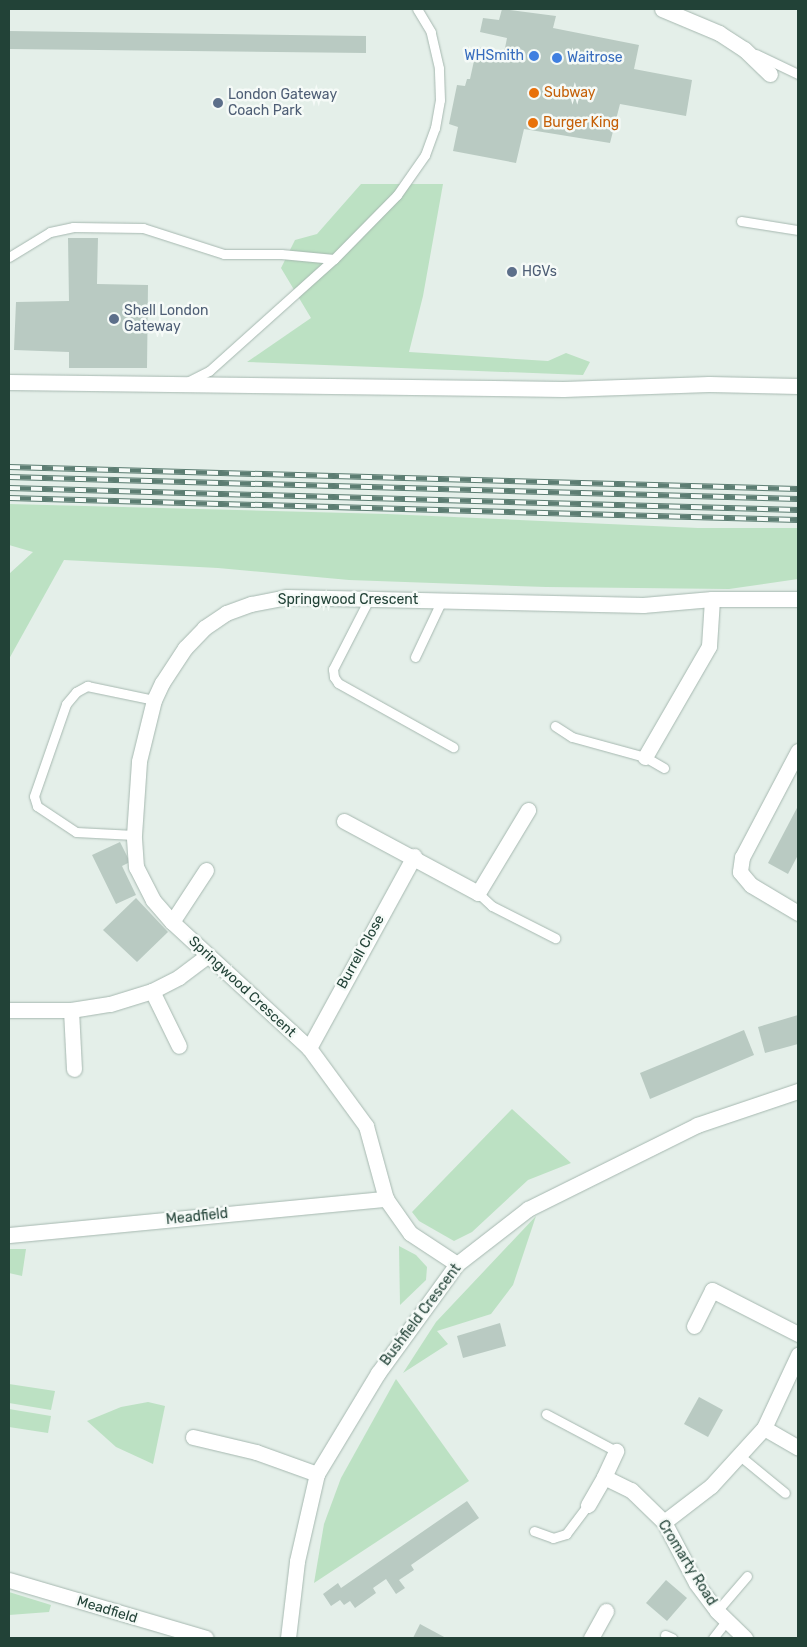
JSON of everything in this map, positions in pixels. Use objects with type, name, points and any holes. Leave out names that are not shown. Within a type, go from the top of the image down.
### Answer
[{"type":"street","points":[[662,9],[719,33],[744,49],[770,74]]},
{"type":"street","points":[[9,382],[563,389],[709,384],[798,386]]},
{"type":"street","name":"Springwood Crescent","points":[[457,1264],[410,1233],[386,1199],[366,1126],[309,1048],[207,956],[172,922],[153,900],[136,867],[134,835],[139,761],[154,700],[185,648],[204,628],[226,613],[251,604],[286,597],[643,605],[712,599],[798,599]]},
{"type":"street","points":[[645,757],[709,646],[712,599]]},
{"type":"street","points":[[798,751],[742,857],[740,872],[752,885],[798,913]]},
{"type":"street","points":[[344,821],[414,856],[478,893],[528,810]]},
{"type":"street","name":"Burrell Close","points":[[309,1048],[414,856]]},
{"type":"street","points":[[172,922],[206,870]]},
{"type":"street","points":[[9,1010],[71,1010],[152,992],[179,978],[207,956]]},
{"type":"street","points":[[152,992],[180,1046]]},
{"type":"street","points":[[71,1010],[74,1069]]},
{"type":"street","name":"Bushfield Crescent","points":[[288,1638],[297,1560],[317,1474],[378,1373],[457,1264],[537,1205],[696,1125],[798,1091]]},
{"type":"street","name":"Meadfield","points":[[9,1235],[386,1199]]},
{"type":"street","points":[[694,1326],[712,1290],[798,1334]]},
{"type":"street","points":[[664,1522],[711,1486],[764,1428],[798,1355]]},
{"type":"street","points":[[764,1428],[798,1448]]},
{"type":"street","points":[[193,1437],[256,1452],[317,1474]]},
{"type":"street","points":[[588,1505],[616,1451]]},
{"type":"street","name":"Cromarty Road","points":[[604,1477],[630,1490],[664,1522],[696,1583],[722,1615],[745,1638]]},
{"type":"street","name":"Meadfield","points":[[9,1580],[206,1638]]},
{"type":"street","points":[[591,1638],[606,1611]]},
{"type":"lane","points":[[184,383],[209,371],[334,259],[397,196],[426,155],[435,128],[440,100],[439,68],[431,32],[418,9]]},
{"type":"lane","points":[[744,49],[798,74]]},
{"type":"lane","points":[[741,221],[798,230]]},
{"type":"lane","points":[[9,257],[50,232],[73,227],[143,228],[224,254],[282,254],[334,259]]},
{"type":"lane","points":[[370,599],[333,669],[334,677],[338,683],[453,747]]},
{"type":"lane","points":[[415,657],[442,600]]},
{"type":"lane","points":[[134,835],[76,832],[37,806],[34,796],[66,704],[76,692],[87,686],[154,700]]},
{"type":"lane","points":[[555,726],[572,736],[645,757],[664,768]]},
{"type":"lane","points":[[478,893],[492,906],[555,938]]},
{"type":"lane","points":[[546,1414],[616,1451]]},
{"type":"lane","points":[[740,1456],[784,1493]]},
{"type":"lane","points":[[534,1531],[552,1538],[566,1534],[588,1505]]},
{"type":"lane","points":[[713,1638],[722,1615],[746,1576]]},
{"type":"green space","points":[[361,184],[443,184],[423,296],[409,352],[548,361],[566,353],[590,362],[583,375],[247,362],[311,318],[281,268],[295,240],[317,234]]},
{"type":"green space","points":[[9,504],[387,514],[698,528],[798,528],[798,579],[729,589],[546,587],[349,580],[218,568],[64,560],[9,659],[9,574],[33,552],[9,545]]},
{"type":"green space","points":[[512,1109],[571,1163],[528,1180],[472,1232],[454,1241],[419,1221],[412,1212]]},
{"type":"green space","points":[[536,1216],[513,1285],[491,1314],[437,1331],[448,1344],[403,1373],[436,1322]]},
{"type":"green space","points":[[399,1246],[416,1255],[427,1267],[426,1280],[400,1305]]},
{"type":"green space","points":[[9,1249],[26,1249],[22,1276],[9,1273]]},
{"type":"green space","points":[[396,1379],[469,1481],[314,1583],[324,1524],[341,1478]]},
{"type":"green space","points":[[9,1384],[55,1391],[51,1410],[9,1403]]},
{"type":"green space","points":[[148,1402],[165,1406],[153,1464],[116,1447],[87,1421],[121,1407]]},
{"type":"green space","points":[[9,1409],[51,1416],[48,1433],[9,1427]]},
{"type":"green space","points":[[9,1592],[51,1605],[49,1612],[9,1615]]},
{"type":"building","points":[[502,9],[556,16],[553,28],[639,45],[634,69],[692,80],[686,116],[620,104],[610,143],[524,129],[516,163],[453,151],[458,127],[449,124],[457,85],[465,86],[467,79],[470,79],[477,47],[504,53],[507,38],[480,32],[483,18],[499,20]]},
{"type":"building","points":[[9,31],[366,36],[366,53],[9,49]]},
{"type":"building","points":[[68,238],[98,238],[97,284],[148,285],[147,368],[69,368],[69,352],[14,350],[16,302],[69,301]]},
{"type":"building","points":[[798,806],[798,855],[788,874],[768,863]]},
{"type":"building","points":[[120,842],[130,862],[122,866],[136,895],[116,904],[92,855]]},
{"type":"building","points":[[136,898],[168,932],[137,962],[103,930]]},
{"type":"building","points":[[798,1015],[798,1044],[765,1053],[758,1027]]},
{"type":"building","points":[[744,1030],[754,1055],[650,1099],[640,1073]]},
{"type":"building","points":[[500,1323],[506,1346],[463,1358],[457,1336]]},
{"type":"building","points":[[699,1397],[723,1410],[708,1437],[684,1424]]},
{"type":"building","points":[[467,1501],[479,1518],[411,1565],[414,1570],[399,1580],[405,1588],[396,1594],[386,1579],[373,1588],[376,1593],[355,1608],[350,1601],[344,1605],[340,1600],[331,1606],[323,1594],[338,1583],[341,1588]]},
{"type":"building","points":[[666,1580],[687,1598],[667,1621],[646,1603]]},
{"type":"building","points":[[420,1624],[446,1638],[413,1638]]},
{"type":"railway","points":[[9,467],[798,489]]},
{"type":"railway","points":[[9,477],[798,499]]},
{"type":"railway","points":[[9,488],[798,510]]},
{"type":"railway","points":[[9,498],[798,520]]},
{"type":"place","name":"WHSmith","points":[[534,56]]},
{"type":"place","name":"Waitrose","points":[[557,58]]},
{"type":"place","name":"Subway","points":[[534,93]]},
{"type":"place","name":"London Gateway Coach Park","points":[[218,103]]},
{"type":"place","name":"Burger King","points":[[533,123]]},
{"type":"place","name":"HGVs","points":[[512,272]]},
{"type":"place","name":"Shell London Gateway","points":[[114,319]]}]
